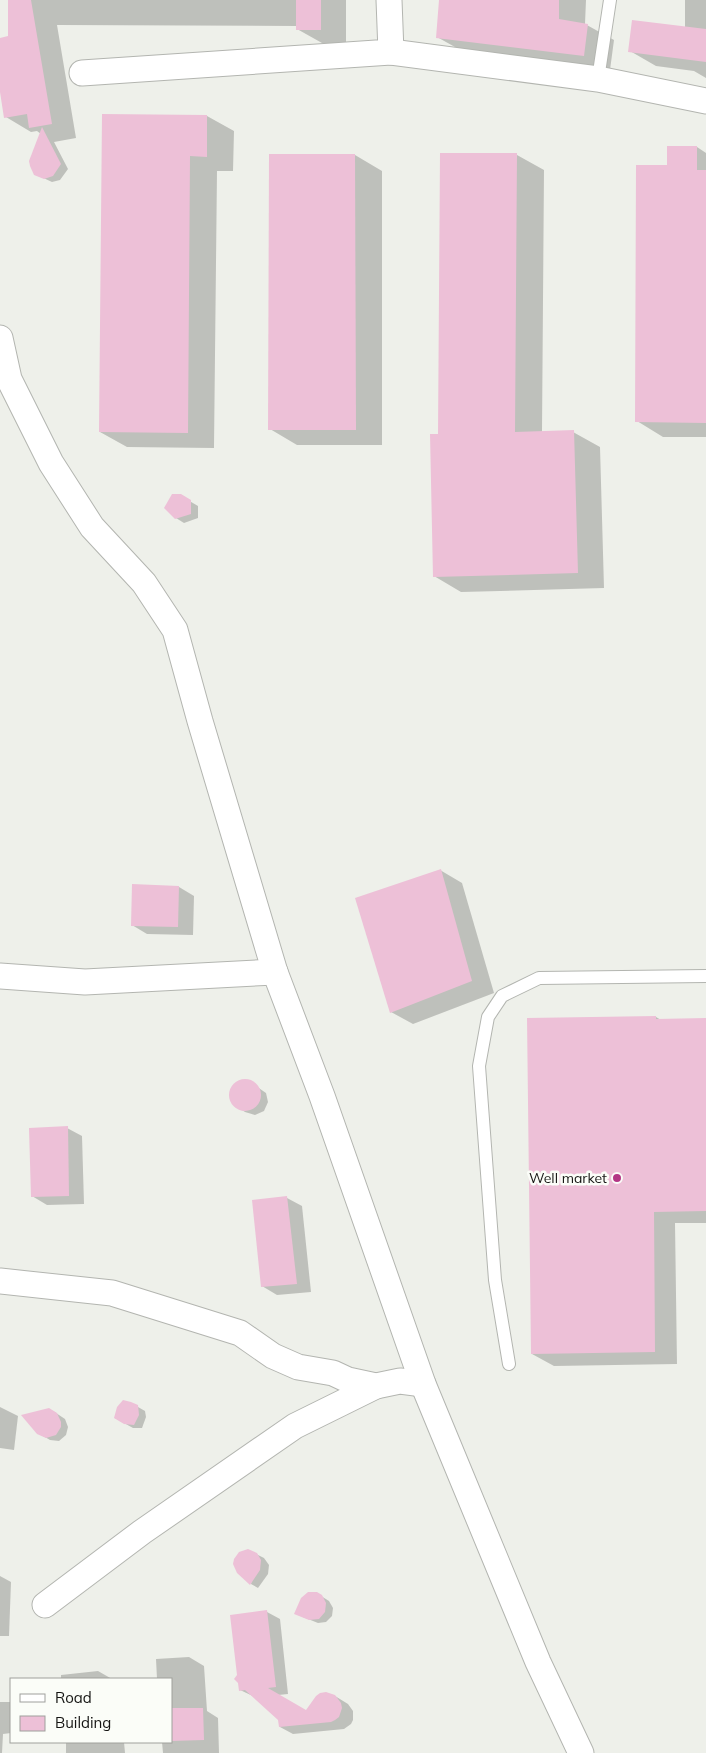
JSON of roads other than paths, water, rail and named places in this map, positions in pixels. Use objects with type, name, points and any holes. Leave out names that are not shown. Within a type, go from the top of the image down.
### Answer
[{"type":"street","points":[[389,0],[391,52]]},
{"type":"street","points":[[82,73],[391,52],[598,79],[706,102]]},
{"type":"street","points":[[0,338],[9,379],[51,463],[92,527],[144,583],[175,630],[200,722],[275,972],[322,1096],[422,1384],[538,1662],[581,1753]]},
{"type":"street","points":[[0,976],[85,982],[275,972]]},
{"type":"street","points":[[0,1281],[112,1293],[240,1333],[273,1356],[298,1367],[333,1373],[348,1380],[376,1386]]},
{"type":"street","points":[[45,1605],[142,1532],[295,1426],[376,1386],[400,1382],[422,1384]]},
{"type":"lane","points":[[598,79],[610,0]]},
{"type":"lane","points":[[509,1364],[495,1280],[479,1066],[488,1017],[502,996],[539,978],[706,976]]},
{"type":"place","name":"Well market","points":[[617,1178]]}]
